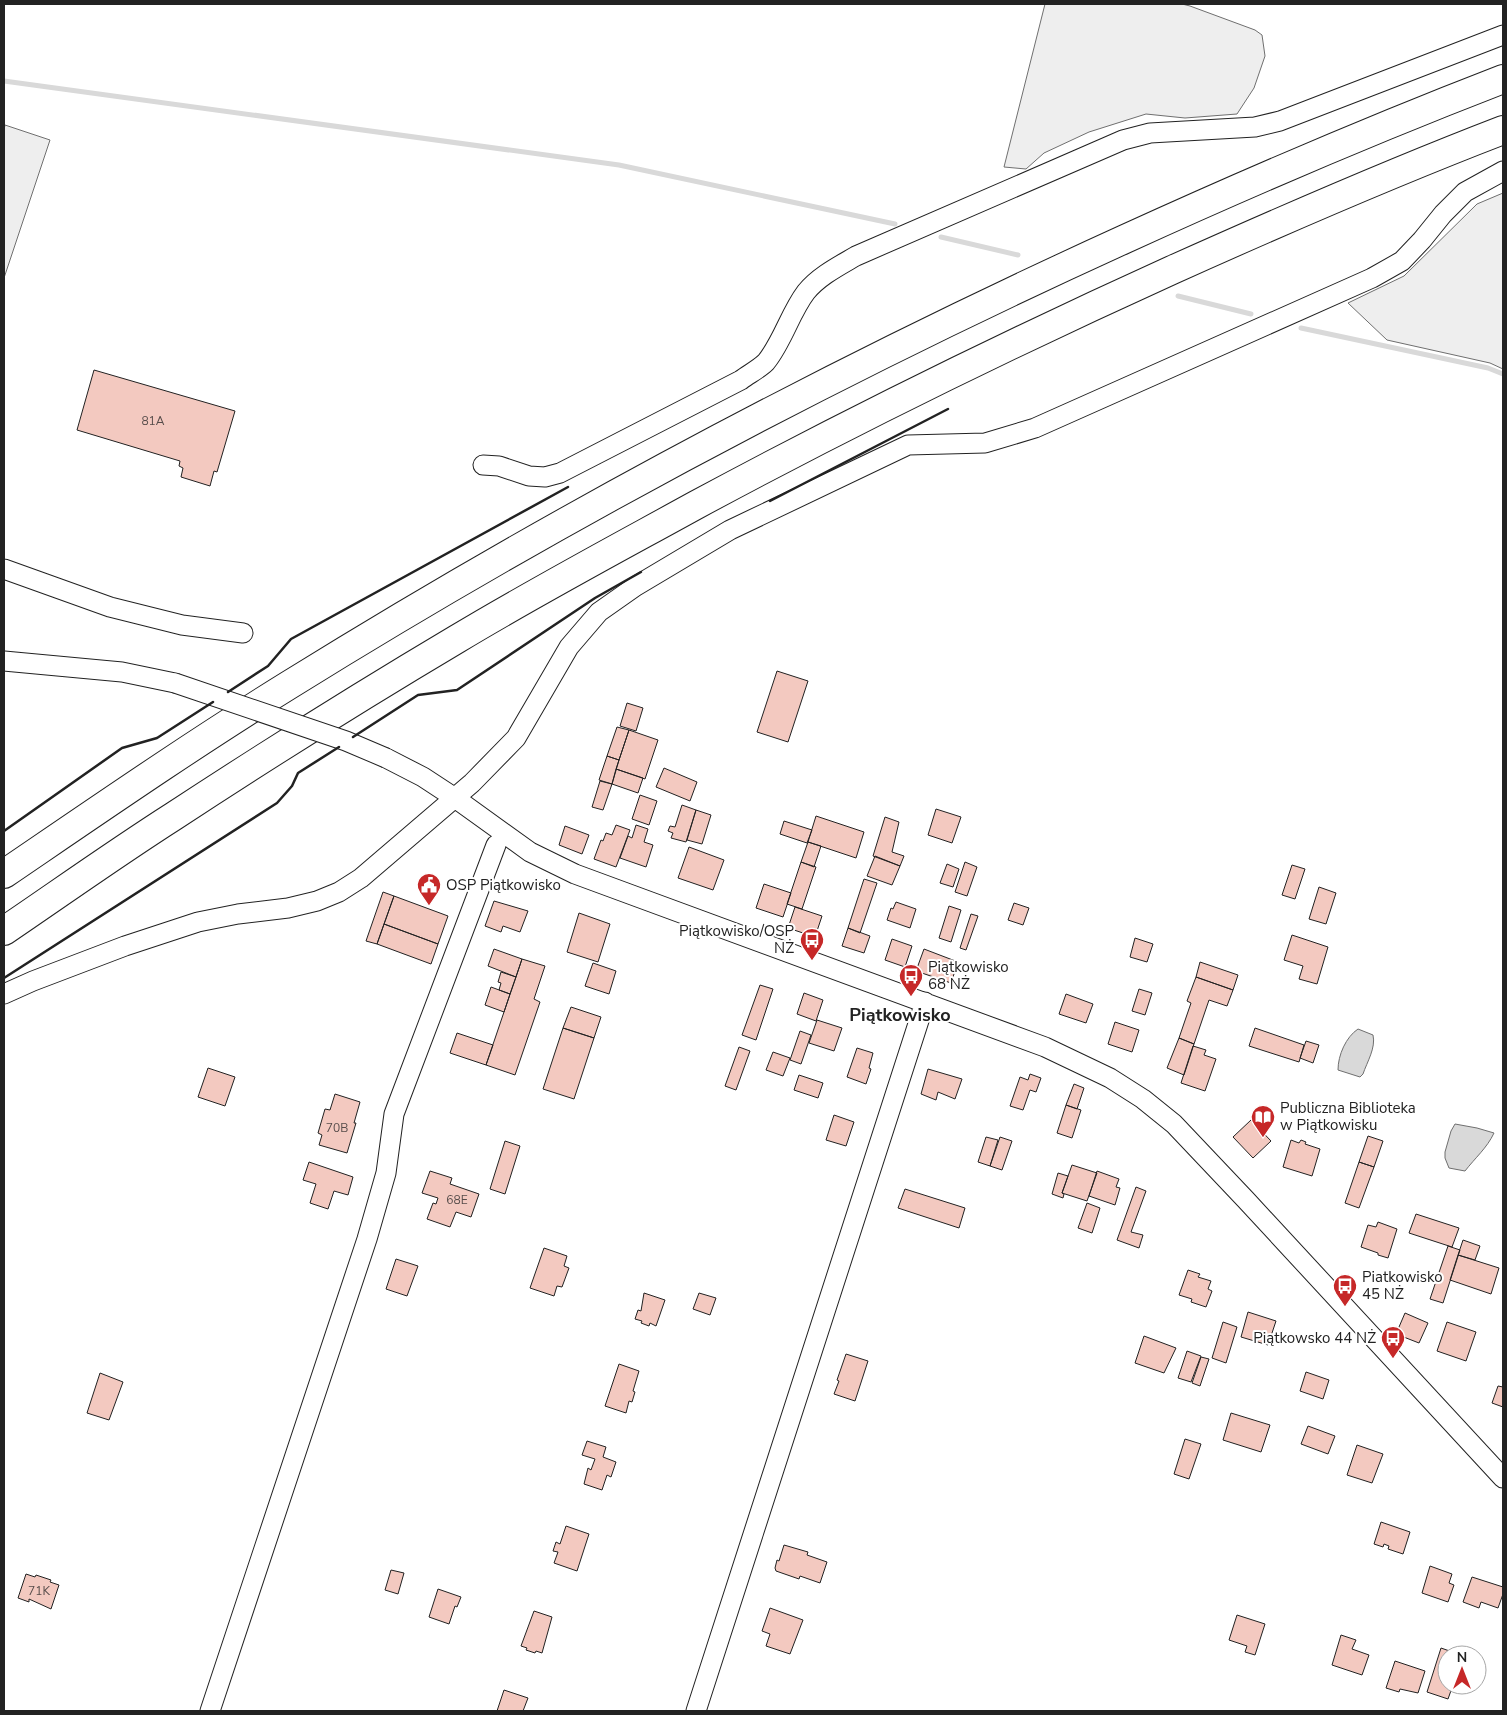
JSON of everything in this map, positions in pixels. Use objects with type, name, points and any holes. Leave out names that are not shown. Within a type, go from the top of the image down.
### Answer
[{"type":"highway","points":[[4,874],[141,780],[294,682],[432,598],[726,434],[874,358],[1019,287],[1241,186],[1503,79]]},
{"type":"highway","points":[[4,931],[170,818],[308,729],[452,641],[611,551],[764,468],[1058,321],[1372,182],[1503,130]]},
{"type":"street","points":[[483,465],[499,466],[528,476],[545,476],[569,469],[741,380],[765,363],[779,342],[792,314],[807,291],[827,273],[849,260],[1123,140],[1150,133],[1255,127],[1280,121],[1503,35]]},
{"type":"street","points":[[4,994],[125,946],[198,922],[238,914],[288,908],[317,901],[339,892],[361,878],[455,798],[516,738],[569,646],[599,612],[636,586],[730,530],[908,445],[985,443],[1035,428],[1372,278],[1402,261],[1465,192],[1503,171]]},
{"type":"street","points":[[4,569],[110,607],[182,626],[243,633]]},
{"type":"street","points":[[4,660],[149,676],[338,738],[386,758],[423,778],[455,798],[530,852],[575,874],[1045,1047],[1078,1061],[1110,1078],[1143,1099],[1174,1124],[1503,1478]]},
{"type":"street","points":[[210,1711],[368,1239],[386,1173],[394,1114],[496,845]]},
{"type":"street","points":[[696,1711],[925,1002]]},
{"type":"shaded area","points":[[1045,4],[1182,4],[1255,30],[1262,35],[1265,56],[1254,88],[1237,114],[1185,118],[1146,114],[1089,132],[1044,153],[1026,169],[1004,167]]},
{"type":"shaded area","points":[[5,125],[50,140],[4,278],[4,130]]},
{"type":"shaded area","points":[[1503,193],[1503,369],[1490,363],[1387,340],[1348,303],[1404,276],[1477,204]]},
{"type":"shaded area","points":[[1358,1029],[1373,1035],[1374,1040],[1371,1055],[1360,1077],[1338,1070],[1339,1058],[1344,1047]]},
{"type":"shaded area","points":[[1455,1124],[1494,1133],[1465,1171],[1449,1168],[1445,1158],[1451,1131]]},
{"type":"building","points":[[94,370],[235,411],[217,472],[214,471],[210,486],[181,477],[183,468],[179,466],[180,461],[77,430]]},
{"type":"building","points":[[777,671],[808,681],[788,742],[757,732]]},
{"type":"building","points":[[627,703],[643,708],[636,731],[620,726]]},
{"type":"building","points":[[617,727],[629,730],[619,760],[607,756]]},
{"type":"building","points":[[629,730],[658,740],[645,779],[616,769]]},
{"type":"building","points":[[607,756],[619,760],[612,784],[599,780]]},
{"type":"building","points":[[664,768],[697,782],[690,801],[656,787]]},
{"type":"building","points":[[616,769],[643,778],[638,793],[612,784]]},
{"type":"building","points":[[600,781],[612,784],[603,810],[592,807]]},
{"type":"building","points":[[640,795],[657,801],[649,825],[632,819]]},
{"type":"building","points":[[682,805],[696,810],[686,842],[671,838],[673,833],[668,831],[670,826],[675,827]]},
{"type":"building","points":[[936,809],[961,817],[952,843],[928,835]]},
{"type":"building","points":[[696,810],[711,815],[702,844],[687,840]]},
{"type":"building","points":[[816,816],[864,832],[856,858],[808,842]]},
{"type":"building","points":[[885,817],[899,822],[892,852],[904,856],[900,866],[873,856]]},
{"type":"building","points":[[784,821],[812,830],[807,843],[780,834]]},
{"type":"building","points":[[616,825],[630,830],[616,867],[594,859],[601,840],[603,841],[606,833],[612,835]]},
{"type":"building","points":[[636,825],[648,829],[644,842],[653,845],[646,867],[620,858],[628,836],[632,838]]},
{"type":"building","points":[[565,826],[589,835],[582,854],[559,845]]},
{"type":"building","points":[[808,842],[821,846],[814,867],[801,862]]},
{"type":"building","points":[[689,847],[724,860],[713,890],[678,878]]},
{"type":"building","points":[[875,856],[900,866],[892,885],[867,876]]},
{"type":"building","points":[[801,862],[816,867],[802,909],[787,904]]},
{"type":"building","points":[[965,862],[977,867],[967,896],[955,892]]},
{"type":"building","points":[[947,864],[959,869],[953,887],[940,883]]},
{"type":"building","points":[[1292,865],[1305,869],[1295,899],[1282,895]]},
{"type":"building","points":[[864,879],[877,883],[860,933],[848,928]]},
{"type":"building","points":[[764,884],[791,893],[783,917],[756,908]]},
{"type":"building","points":[[1319,887],[1336,893],[1326,924],[1309,919]]},
{"type":"building","points":[[383,892],[394,896],[377,944],[366,941]]},
{"type":"building","points":[[394,896],[448,916],[438,944],[384,924]]},
{"type":"building","points":[[494,901],[528,911],[520,932],[503,926],[501,932],[485,926]]},
{"type":"building","points":[[896,902],[916,909],[910,928],[887,920],[891,908],[893,909]]},
{"type":"building","points":[[1014,903],[1029,908],[1023,925],[1008,920]]},
{"type":"building","points":[[949,906],[961,910],[951,942],[939,938]]},
{"type":"building","points":[[795,907],[822,916],[815,937],[788,928]]},
{"type":"building","points":[[579,913],[610,924],[598,962],[567,952]]},
{"type":"building","points":[[971,914],[978,916],[966,950],[960,948]]},
{"type":"building","points":[[384,924],[438,944],[431,964],[377,944]]},
{"type":"building","points":[[848,928],[870,936],[864,953],[842,946]]},
{"type":"building","points":[[1292,935],[1328,947],[1317,984],[1299,979],[1303,966],[1284,960]]},
{"type":"building","points":[[1135,938],[1153,944],[1147,962],[1130,957]]},
{"type":"building","points":[[892,939],[912,946],[905,967],[885,960]]},
{"type":"building","points":[[494,949],[522,959],[516,977],[488,966]]},
{"type":"building","points":[[924,949],[958,962],[951,983],[916,971]]},
{"type":"building","points":[[522,959],[545,966],[534,999],[540,1002],[515,1075],[486,1065]]},
{"type":"building","points":[[1200,962],[1238,975],[1233,990],[1196,977]]},
{"type":"building","points":[[593,963],[616,971],[609,994],[585,986]]},
{"type":"building","points":[[501,972],[516,977],[510,994],[499,990],[501,983],[498,982]]},
{"type":"building","points":[[1196,977],[1233,990],[1227,1006],[1209,1000],[1194,1044],[1179,1038],[1191,1003],[1187,1001]]},
{"type":"building","points":[[760,985],[773,989],[756,1040],[742,1035]]},
{"type":"building","points":[[491,987],[510,994],[504,1012],[485,1005]]},
{"type":"building","points":[[1139,989],[1152,993],[1145,1015],[1132,1011]]},
{"type":"building","points":[[804,993],[823,1000],[816,1021],[797,1014]]},
{"type":"building","points":[[1066,994],[1093,1004],[1086,1023],[1059,1014]]},
{"type":"building","points":[[571,1007],[601,1017],[594,1038],[563,1028]]},
{"type":"building","points":[[817,1020],[842,1028],[834,1051],[809,1043]]},
{"type":"building","points":[[1115,1022],[1139,1030],[1132,1052],[1108,1044]]},
{"type":"building","points":[[563,1028],[594,1038],[574,1099],[543,1089]]},
{"type":"building","points":[[1255,1028],[1304,1045],[1299,1062],[1249,1046]]},
{"type":"building","points":[[800,1031],[811,1035],[801,1064],[790,1060]]},
{"type":"building","points":[[457,1033],[493,1045],[486,1065],[450,1053]]},
{"type":"building","points":[[1179,1038],[1194,1044],[1184,1075],[1167,1068]]},
{"type":"building","points":[[1306,1041],[1319,1045],[1313,1063],[1300,1058]]},
{"type":"building","points":[[1193,1046],[1206,1050],[1204,1055],[1216,1059],[1205,1091],[1181,1083]]},
{"type":"building","points":[[739,1047],[750,1051],[736,1090],[725,1086]]},
{"type":"building","points":[[857,1048],[873,1053],[869,1068],[871,1069],[866,1084],[847,1077]]},
{"type":"building","points":[[773,1052],[790,1058],[783,1076],[766,1070]]},
{"type":"building","points":[[208,1068],[235,1077],[225,1106],[198,1097]]},
{"type":"building","points":[[928,1069],[962,1079],[955,1099],[938,1092],[936,1100],[921,1094]]},
{"type":"building","points":[[1030,1074],[1041,1078],[1036,1092],[1030,1090],[1023,1110],[1010,1106],[1020,1077],[1028,1080]]},
{"type":"building","points":[[799,1075],[823,1083],[818,1098],[794,1090]]},
{"type":"building","points":[[1074,1084],[1084,1088],[1077,1109],[1066,1105]]},
{"type":"building","points":[[335,1094],[360,1102],[347,1153],[319,1145],[322,1135],[318,1133],[325,1109],[330,1110]]},
{"type":"building","points":[[1066,1105],[1081,1110],[1072,1138],[1057,1133]]},
{"type":"building","points":[[834,1115],[854,1122],[846,1146],[826,1140]]},
{"type":"building","points":[[1251,1120],[1271,1141],[1253,1158],[1233,1137]]},
{"type":"building","points":[[1368,1136],[1383,1141],[1374,1167],[1359,1162]]},
{"type":"building","points":[[986,1137],[998,1140],[990,1166],[978,1162]]},
{"type":"building","points":[[1000,1137],[1012,1141],[1002,1170],[990,1166]]},
{"type":"building","points":[[1291,1140],[1299,1143],[1301,1140],[1306,1142],[1305,1144],[1320,1149],[1312,1176],[1283,1167]]},
{"type":"building","points":[[505,1141],[520,1146],[505,1194],[490,1189]]},
{"type":"building","points":[[309,1162],[353,1177],[348,1195],[334,1191],[328,1209],[310,1203],[316,1184],[303,1180]]},
{"type":"building","points":[[1359,1162],[1374,1167],[1359,1208],[1345,1203]]},
{"type":"building","points":[[1072,1165],[1097,1173],[1087,1201],[1062,1193]]},
{"type":"building","points":[[430,1171],[452,1178],[450,1184],[479,1194],[471,1217],[456,1212],[450,1227],[427,1219],[433,1203],[436,1204],[438,1198],[422,1193]]},
{"type":"building","points":[[1097,1171],[1119,1179],[1116,1187],[1120,1188],[1115,1205],[1089,1196]]},
{"type":"building","points":[[1058,1173],[1068,1176],[1062,1193],[1064,1194],[1063,1198],[1052,1194]]},
{"type":"building","points":[[1136,1187],[1146,1191],[1131,1232],[1143,1235],[1139,1248],[1117,1240]]},
{"type":"building","points":[[905,1189],[965,1208],[959,1228],[898,1208]]},
{"type":"building","points":[[1087,1203],[1100,1208],[1092,1233],[1078,1228]]},
{"type":"building","points":[[1416,1214],[1459,1228],[1452,1247],[1409,1233]]},
{"type":"building","points":[[1378,1222],[1397,1229],[1388,1258],[1361,1247],[1368,1225],[1376,1227]]},
{"type":"building","points":[[1463,1240],[1480,1246],[1475,1260],[1458,1255]]},
{"type":"building","points":[[1448,1246],[1460,1250],[1443,1303],[1430,1299]]},
{"type":"building","points":[[544,1248],[567,1256],[564,1266],[569,1268],[562,1287],[557,1286],[554,1296],[530,1288]]},
{"type":"building","points":[[1458,1255],[1499,1268],[1491,1294],[1450,1280]]},
{"type":"building","points":[[396,1259],[418,1266],[407,1296],[386,1289]]},
{"type":"building","points":[[1188,1270],[1200,1274],[1198,1277],[1211,1281],[1208,1289],[1212,1291],[1206,1307],[1191,1302],[1192,1299],[1179,1295]]},
{"type":"building","points":[[644,1293],[665,1300],[656,1326],[650,1323],[649,1326],[635,1319],[638,1310],[641,1311]]},
{"type":"building","points":[[699,1293],[716,1298],[710,1315],[693,1309]]},
{"type":"building","points":[[1248,1312],[1276,1321],[1268,1345],[1241,1337]]},
{"type":"building","points":[[1405,1313],[1428,1323],[1419,1343],[1396,1334]]},
{"type":"building","points":[[1223,1322],[1237,1327],[1226,1363],[1212,1358]]},
{"type":"building","points":[[1447,1322],[1476,1332],[1466,1361],[1437,1351]]},
{"type":"building","points":[[1144,1336],[1176,1348],[1164,1373],[1135,1363]]},
{"type":"building","points":[[1187,1351],[1201,1356],[1191,1382],[1178,1378]]},
{"type":"building","points":[[846,1354],[868,1361],[855,1401],[834,1394]]},
{"type":"building","points":[[1201,1357],[1209,1359],[1200,1386],[1192,1383]]},
{"type":"building","points":[[619,1364],[639,1371],[632,1402],[629,1401],[626,1413],[605,1406]]},
{"type":"building","points":[[1306,1372],[1329,1380],[1323,1399],[1300,1391]]},
{"type":"building","points":[[100,1373],[123,1382],[109,1420],[87,1413]]},
{"type":"building","points":[[1498,1386],[1503,1387],[1503,1407],[1492,1403]]},
{"type":"building","points":[[1231,1413],[1270,1425],[1261,1452],[1223,1440]]},
{"type":"building","points":[[1308,1426],[1335,1436],[1328,1454],[1301,1444]]},
{"type":"building","points":[[1185,1439],[1201,1444],[1189,1479],[1174,1474]]},
{"type":"building","points":[[587,1441],[606,1447],[603,1457],[616,1462],[611,1477],[607,1475],[602,1490],[584,1484],[588,1468],[591,1470],[595,1459],[582,1455]]},
{"type":"building","points":[[1357,1445],[1383,1454],[1372,1483],[1347,1475]]},
{"type":"building","points":[[1381,1522],[1410,1532],[1403,1554],[1388,1549],[1389,1546],[1384,1544],[1383,1547],[1374,1544]]},
{"type":"building","points":[[566,1526],[589,1534],[577,1571],[554,1563],[558,1552],[553,1551],[556,1542],[560,1544]]},
{"type":"building","points":[[784,1545],[808,1552],[807,1555],[827,1562],[820,1583],[800,1576],[799,1579],[776,1571],[777,1560],[779,1561]]},
{"type":"building","points":[[1430,1566],[1452,1574],[1449,1583],[1454,1585],[1448,1602],[1422,1593]]},
{"type":"building","points":[[391,1570],[404,1573],[398,1594],[385,1590]]},
{"type":"building","points":[[26,1574],[51,1580],[50,1582],[59,1585],[51,1609],[29,1599],[29,1602],[18,1598]]},
{"type":"building","points":[[1472,1577],[1503,1587],[1503,1594],[1498,1608],[1481,1602],[1479,1608],[1463,1602]]},
{"type":"building","points":[[438,1589],[461,1597],[457,1607],[455,1606],[449,1624],[429,1617]]},
{"type":"building","points":[[770,1608],[803,1620],[790,1654],[766,1646],[770,1634],[762,1631]]},
{"type":"building","points":[[534,1611],[552,1617],[542,1653],[526,1650],[527,1648],[521,1646]]},
{"type":"building","points":[[1237,1615],[1265,1624],[1255,1655],[1245,1652],[1247,1646],[1229,1640]]},
{"type":"building","points":[[1341,1635],[1356,1640],[1352,1649],[1369,1655],[1362,1675],[1332,1665]]},
{"type":"building","points":[[1395,1661],[1425,1671],[1418,1693],[1400,1689],[1399,1692],[1386,1688]]},
{"type":"building","points":[[1437,1661],[1437,1695],[1449,1695],[1448,1699],[1427,1692]]},
{"type":"building","points":[[504,1690],[528,1698],[523,1711],[497,1711]]},
{"type":"waterway","points":[[4,81],[619,165],[895,224]]},
{"type":"waterway","points":[[941,237],[1018,255]]},
{"type":"waterway","points":[[1178,296],[1251,314]]},
{"type":"waterway","points":[[1301,328],[1488,368],[1503,374]]},
{"type":"wall","points":[[770,501],[948,409]]},
{"type":"wall","points":[[228,692],[268,666],[291,639],[568,487]]},
{"type":"wall","points":[[353,737],[418,695],[457,690],[595,598],[641,572]]},
{"type":"wall","points":[[4,831],[122,748],[157,738],[213,702]]},
{"type":"wall","points":[[4,978],[277,803],[292,786],[298,773],[339,747]]},
{"type":"place","name":"OSP Piątkowisko","points":[[429,906]]},
{"type":"place","name":"Piątkowisko/OSP NŻ","points":[[812,961]]},
{"type":"place","name":"Piątkowisko 68 NŻ","points":[[911,997]]},
{"type":"place","name":"Publiczna Biblioteka w Piątkowisku","points":[[1263,1138]]},
{"type":"place","name":"Piatkowisko 45 NŻ","points":[[1345,1307]]},
{"type":"place","name":"Piątkowsko 44 NŻ","points":[[1393,1359]]},
{"type":"district","name":"Piątkowisko","points":[[900,1015]]}]
